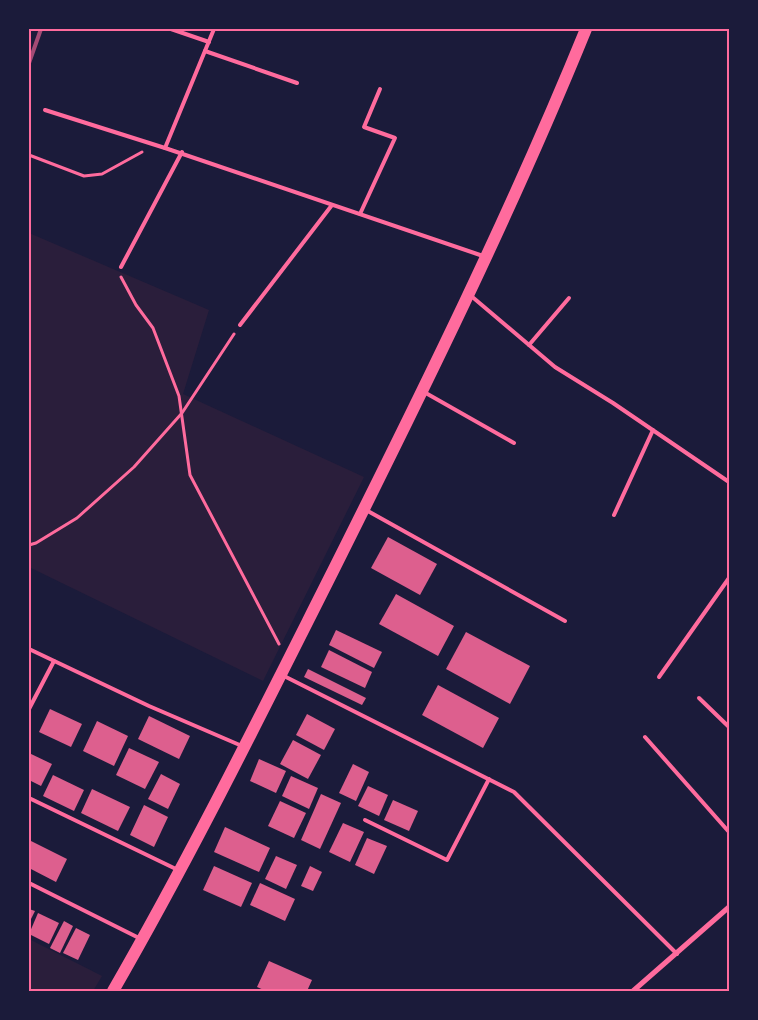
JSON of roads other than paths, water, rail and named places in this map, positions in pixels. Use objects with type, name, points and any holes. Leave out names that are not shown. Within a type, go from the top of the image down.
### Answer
[{"type":"main road","points":[[113,991],[143,940],[281,675],[364,509],[541,136],[586,29]]},
{"type":"street","points":[[633,991],[729,907]]},
{"type":"lane","points":[[171,29],[209,42]]},
{"type":"lane","points":[[165,148],[214,29]]},
{"type":"lane","points":[[205,51],[298,83]]},
{"type":"lane","points":[[360,214],[395,138],[364,127],[380,89]]},
{"type":"lane","points":[[45,110],[182,152],[485,257]]},
{"type":"lane","points":[[121,267],[182,152]]},
{"type":"lane","points":[[240,325],[332,205]]},
{"type":"lane","points":[[468,293],[556,367],[729,482]]},
{"type":"lane","points":[[530,345],[569,298]]},
{"type":"lane","points":[[421,390],[514,443]]},
{"type":"lane","points":[[614,515],[652,430]]},
{"type":"lane","points":[[364,509],[565,621]]},
{"type":"lane","points":[[659,677],[729,578]]},
{"type":"lane","points":[[29,649],[149,706],[244,746]]},
{"type":"lane","points":[[29,709],[54,661]]},
{"type":"lane","points":[[281,675],[514,792],[677,954]]},
{"type":"lane","points":[[700,698],[729,727]]},
{"type":"lane","points":[[645,737],[729,832]]},
{"type":"lane","points":[[365,820],[447,860],[489,779]]},
{"type":"lane","points":[[29,798],[179,870]]},
{"type":"lane","points":[[29,882],[143,940]]},
{"type":"railway","points":[[29,63],[41,29]]}]
